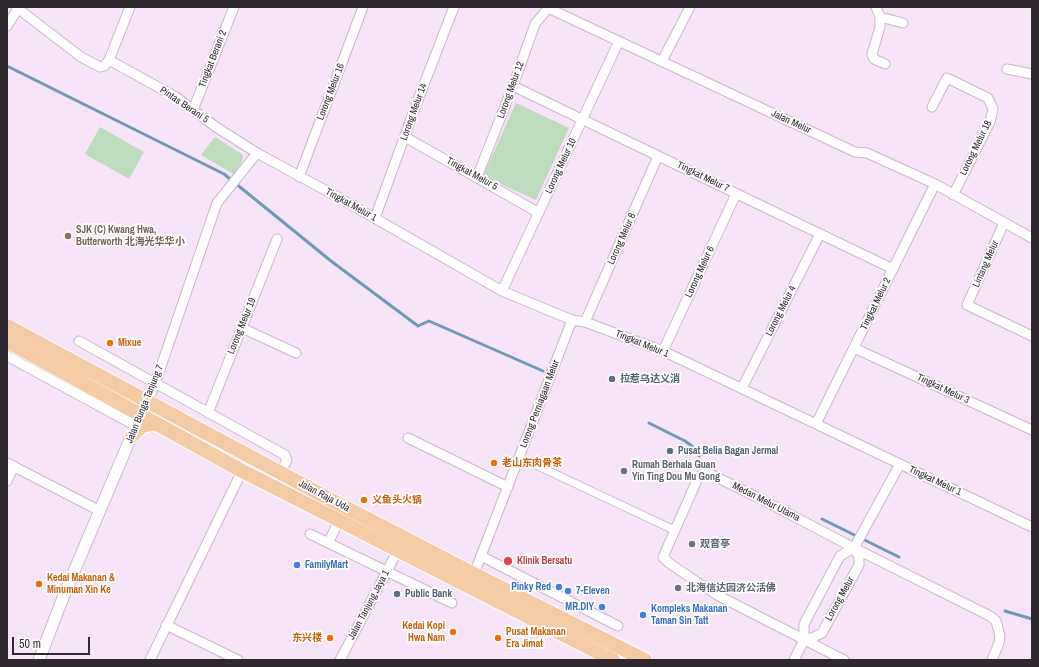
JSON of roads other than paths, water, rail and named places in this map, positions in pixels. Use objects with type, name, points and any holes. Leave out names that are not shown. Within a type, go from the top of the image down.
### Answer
[{"type":"main road","name":"Jalan Raja Uda","points":[[7,326],[281,472],[334,502],[645,660]]},
{"type":"main road","name":"Jalan Raja Uda","points":[[7,341],[114,400],[136,426],[156,423],[242,471],[613,660]]},
{"type":"main road","points":[[114,400],[119,397],[121,392],[120,386]]},
{"type":"main road","points":[[136,426],[156,423]]},
{"type":"street","points":[[107,63],[130,7]]},
{"type":"street","name":"Tingkat Berani 2","points":[[193,110],[234,7]]},
{"type":"street","name":"Lorong Melur 16","points":[[299,177],[363,7]]},
{"type":"street","name":"Lorong Melur 14","points":[[375,218],[454,7]]},
{"type":"street","points":[[662,61],[690,7]]},
{"type":"street","points":[[876,7],[880,17],[880,27],[872,54],[874,59],[885,64]]},
{"type":"street","points":[[7,26],[18,8]]},
{"type":"street","name":"Pintas Berani 5","points":[[18,8],[81,57],[100,67],[107,63],[176,97],[216,127],[257,153]]},
{"type":"street","name":"Jalan Melur","points":[[549,8],[855,152],[867,153],[935,184],[1032,238]]},
{"type":"street","name":"Lorong Melur 12","points":[[477,177],[513,86],[535,24],[549,8]]},
{"type":"street","points":[[880,17],[903,23]]},
{"type":"street","name":"Lorong Melur 10","points":[[502,291],[619,41]]},
{"type":"street","points":[[1007,69],[1032,74]]},
{"type":"street","name":"Lorong Melur 18","points":[[932,107],[947,78],[988,98],[994,109],[990,122],[953,195]]},
{"type":"street","name":"Tingkat Melur 7","points":[[513,86],[893,269]]},
{"type":"street","name":"Tingkat Melur 5","points":[[405,137],[539,213]]},
{"type":"street","name":"Tingkat Melur 1","points":[[257,153],[375,218],[502,291],[572,320],[585,322],[663,351],[1032,527]]},
{"type":"street","name":"Jalan Bunga Tanjung 7","points":[[39,660],[100,511],[155,384],[217,203],[257,153]]},
{"type":"street","name":"Lorong Melur 8","points":[[585,322],[658,156]]},
{"type":"street","name":"Tingkat Melur 2","points":[[816,424],[935,184]]},
{"type":"street","name":"Lorong Melur 6","points":[[663,351],[736,194]]},
{"type":"street","name":"Lintang Melur","points":[[1004,223],[967,305],[1032,336]]},
{"type":"street","name":"Lorong Melur 4","points":[[742,388],[820,234]]},
{"type":"street","name":"Lorong Melur 19","points":[[208,413],[277,239]]},
{"type":"street","name":"Lorong Perniagaan Melur","points":[[474,574],[572,320]]},
{"type":"street","points":[[242,328],[296,353]]},
{"type":"street","points":[[79,341],[285,455],[286,460],[281,472]]},
{"type":"street","name":"Tingkat Melur 3","points":[[854,348],[1032,430]]},
{"type":"street","points":[[7,356],[136,426]]},
{"type":"street","points":[[408,438],[508,487]]},
{"type":"street","points":[[519,457],[674,530]]},
{"type":"street","name":"Lorong Melur","points":[[794,660],[804,640],[804,624],[840,556],[858,542],[900,464]]},
{"type":"street","points":[[7,481],[11,465],[100,511]]},
{"type":"street","points":[[150,660],[242,471]]},
{"type":"street","name":"Medan Melur Utama","points":[[844,660],[717,595],[669,563],[663,557],[698,478],[702,474],[710,474],[759,498],[858,542],[990,616],[996,621],[1000,636],[999,643],[992,660]]},
{"type":"street","points":[[328,543],[339,521]]},
{"type":"street","points":[[310,534],[452,604]]},
{"type":"street","name":"Lorong Melur","points":[[804,640],[822,633],[859,565],[858,542]]},
{"type":"street","name":"Jalan Tanjung Jaya 1","points":[[340,660],[398,550]]},
{"type":"street","points":[[481,556],[618,626]]},
{"type":"street","points":[[166,625],[238,660]]},
{"type":"waterway","points":[[7,66],[224,174],[331,261],[418,326],[429,321],[543,371]]},
{"type":"waterway","points":[[649,423],[685,441],[692,446],[699,456]]},
{"type":"waterway","points":[[822,519],[899,557]]},
{"type":"waterway","points":[[1005,611],[1032,619]]},
{"type":"place","name":"SJK (C) Kwang Hwa, Butterworth 北海光华华小","points":[[68,236]]},
{"type":"place","name":"Mixue","points":[[110,343]]},
{"type":"place","name":"拉惹乌达义消","points":[[612,379]]},
{"type":"place","name":"Pusat Belia Bagan Jermal","points":[[670,451]]},
{"type":"place","name":"老山东肉骨茶","points":[[494,463]]},
{"type":"place","name":"Rumah Berhala Guan Yin Ting Dou Mu Gong","points":[[624,471]]},
{"type":"place","name":"义鱼头火锅","points":[[364,500]]},
{"type":"place","name":"观音亭","points":[[692,544]]},
{"type":"place","name":"Klinik Bersatu","points":[[508,561]]},
{"type":"place","name":"FamilyMart","points":[[297,565]]},
{"type":"place","name":"Kedai Makanan & Minuman Xin Ke","points":[[39,584]]},
{"type":"place","name":"Pinky Red","points":[[559,587]]},
{"type":"place","name":"北海信达园济公活佛","points":[[678,588]]},
{"type":"place","name":"7-Eleven","points":[[568,591]]},
{"type":"place","name":"Public Bank","points":[[397,594]]},
{"type":"place","name":"MR.DIY","points":[[602,607]]},
{"type":"place","name":"Kompleks Makanan Taman Sin Tatt","points":[[643,615]]},
{"type":"place","name":"Kedai Kopi Hwa Nam","points":[[453,632]]},
{"type":"place","name":"东兴楼","points":[[330,638]]},
{"type":"place","name":"Pusat Makanan Era Jimat","points":[[498,638]]}]
